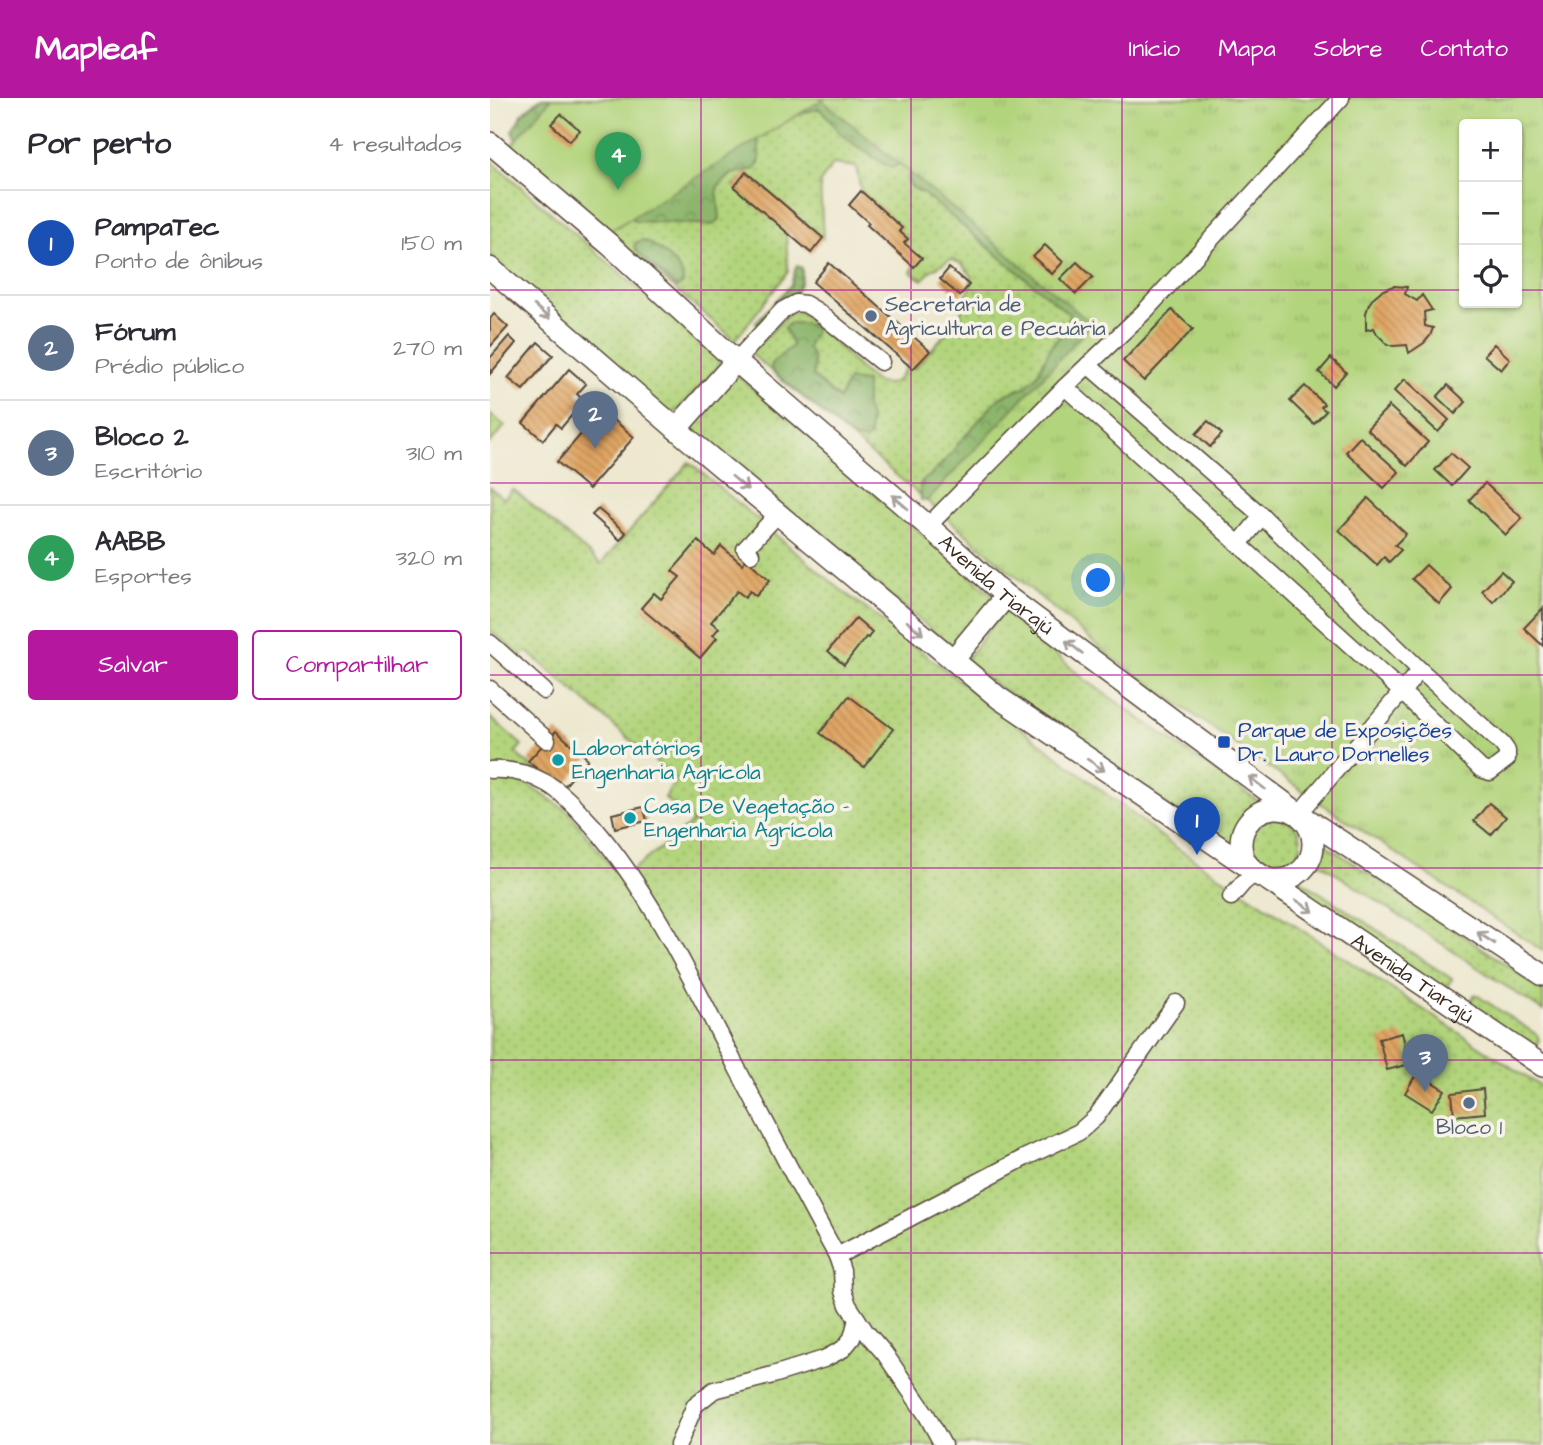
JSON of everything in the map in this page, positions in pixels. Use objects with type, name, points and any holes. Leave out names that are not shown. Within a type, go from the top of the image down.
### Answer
[{"type":"main road","name":"Avenida Tiarajú","points":[[490,143],[610,245],[736,361],[1006,596],[1299,814],[1543,975]]},
{"type":"main road","name":"Avenida Tiarajú","points":[[492,274],[999,698],[1543,1066]]},
{"type":"main road","points":[[676,429],[736,361]]},
{"type":"main road","points":[[953,660],[1006,596]]},
{"type":"main road","points":[[1277,807],[1299,814],[1312,834],[1311,857],[1305,867],[1294,876],[1281,880],[1255,873],[1242,854],[1240,843],[1248,822],[1256,814],[1277,807]]},
{"type":"street","points":[[928,526],[1065,387],[1145,311],[1341,98]]},
{"type":"street","points":[[736,361],[782,310],[796,303],[805,304],[817,311],[881,362]]},
{"type":"street","points":[[1065,387],[1401,691],[1481,769],[1490,772],[1507,759],[1507,751],[1502,744],[1420,670],[1262,516],[1088,365]]},
{"type":"street","points":[[751,554],[745,549],[778,514]]},
{"type":"street","points":[[1239,544],[1262,516]]},
{"type":"street","points":[[490,643],[544,691]]},
{"type":"street","points":[[1299,814],[1420,670]]},
{"type":"street","points":[[490,689],[547,740]]},
{"type":"street","points":[[490,771],[528,773],[548,784],[579,810],[624,867],[685,967],[836,1256],[842,1271],[843,1291],[848,1306],[885,1354],[926,1414],[943,1445]]},
{"type":"street","points":[[1231,897],[1242,883],[1255,873]]},
{"type":"street","points":[[836,1256],[1079,1132],[1096,1117],[1176,1003]]},
{"type":"street","points":[[678,1445],[695,1405],[714,1390],[824,1359],[843,1349],[852,1338],[857,1319]]},
{"type":"green space","points":[[541,98],[569,98],[526,142],[516,140],[512,131],[523,113]]},
{"type":"green space","points":[[552,98],[825,98],[608,232],[510,147]]},
{"type":"green space","points":[[812,98],[833,98],[901,163],[892,168],[863,150],[841,134],[819,109],[786,120],[758,140],[760,160],[756,169],[732,174],[717,188],[720,219],[713,225],[634,221],[631,211]]},
{"type":"green space","points":[[825,98],[1320,98],[927,501],[750,353],[789,314],[800,312],[878,383],[893,383],[908,364],[914,369],[961,316],[962,301],[970,289],[972,276],[962,264],[951,259],[930,271],[923,280],[911,272],[914,267],[904,243],[908,239],[899,231],[901,227],[861,191],[856,167],[833,164],[820,183],[823,238],[747,173],[734,186],[786,231],[788,272],[735,340],[608,232]]},
{"type":"green space","points":[[1543,98],[1543,951],[1313,798],[1112,658],[927,501],[1092,324],[822,100]]},
{"type":"green space","points":[[490,160],[718,358],[719,366],[675,413],[667,412],[490,256]]},
{"type":"green space","points":[[911,167],[1097,326],[936,499],[927,501],[921,500],[922,481],[951,454],[996,401],[1024,387],[1036,377],[1051,346],[1065,330],[1069,314],[924,194],[910,186],[908,182]]},
{"type":"green space","points":[[642,240],[674,263],[682,273],[683,283],[677,288],[636,251],[634,246]]},
{"type":"green space","points":[[797,266],[802,268],[802,277],[795,293],[762,324],[756,323],[791,285]]},
{"type":"green space","points":[[790,323],[803,323],[814,327],[807,348],[813,361],[813,376],[839,399],[848,380],[866,382],[870,436],[865,441],[853,438],[771,370],[772,363],[792,346],[784,328]]},
{"type":"green space","points":[[736,374],[993,595],[994,603],[952,647],[688,428]]},
{"type":"green space","points":[[490,414],[505,426],[490,443]]},
{"type":"green space","points":[[689,462],[840,589],[1174,846],[1543,1088],[1543,1445],[490,1445],[490,779],[520,780],[568,811],[621,879],[693,822],[665,798],[676,779],[527,651],[521,656],[490,630],[490,487],[504,499],[513,489],[601,564]]},
{"type":"green space","points":[[1004,610],[1084,679],[1266,807],[1241,824],[1236,837],[1235,854],[964,662]]},
{"type":"green space","points":[[490,717],[522,745],[515,753],[538,772],[490,766]]},
{"type":"green space","points":[[1266,819],[1286,819],[1300,833],[1300,853],[1286,867],[1266,867],[1252,853],[1252,833]]},
{"type":"green space","points":[[1317,839],[1543,989],[1543,1011],[1314,859]]},
{"type":"green space","points":[[1299,879],[1452,979],[1442,993],[1280,884]]},
{"type":"green space","points":[[1475,994],[1537,1035],[1539,1040],[1532,1050],[1465,1008]]},
{"type":"building","points":[[561,114],[580,130],[570,141],[551,124]]},
{"type":"building","points":[[746,172],[823,238],[811,253],[734,187]]},
{"type":"building","points":[[861,191],[902,228],[899,231],[908,239],[904,243],[922,258],[914,267],[849,205]]},
{"type":"building","points":[[1045,245],[1063,262],[1052,274],[1033,257]]},
{"type":"building","points":[[1077,262],[1093,277],[1076,294],[1060,279]]},
{"type":"building","name":"Secretaria de Agricultura e Pecuária","points":[[829,263],[930,351],[913,369],[813,282]]},
{"type":"building","points":[[949,268],[969,285],[960,296],[940,279]]},
{"type":"building","points":[[1393,286],[1407,287],[1405,294],[1417,301],[1422,295],[1432,310],[1424,312],[1425,326],[1433,328],[1430,336],[1409,353],[1407,345],[1387,344],[1374,328],[1366,330],[1369,304],[1381,291]]},
{"type":"building","points":[[1172,310],[1193,329],[1144,381],[1123,361]]},
{"type":"building","points":[[494,314],[508,327],[490,347],[490,319]]},
{"type":"building","points":[[509,336],[516,343],[490,374],[490,358]]},
{"type":"building","points":[[538,342],[553,355],[523,390],[508,378]]},
{"type":"building","points":[[1494,344],[1510,359],[1501,370],[1484,355]]},
{"type":"building","points":[[1331,358],[1346,372],[1334,386],[1319,372]]},
{"type":"building","points":[[569,369],[586,384],[577,394],[584,401],[561,428],[556,424],[543,440],[523,423]]},
{"type":"building","points":[[1405,379],[1449,420],[1438,432],[1394,391]]},
{"type":"building","points":[[1448,385],[1466,402],[1455,414],[1437,397]]},
{"type":"building","points":[[1305,386],[1324,404],[1321,407],[1326,411],[1314,424],[1290,401]]},
{"type":"building","points":[[1389,406],[1428,442],[1407,466],[1367,429]]},
{"type":"building","points":[[602,410],[634,437],[589,489],[557,462]]},
{"type":"building","points":[[1208,421],[1222,434],[1210,447],[1196,434]]},
{"type":"building","points":[[1360,437],[1399,472],[1384,488],[1346,452]]},
{"type":"building","points":[[1451,453],[1468,468],[1452,486],[1435,470]]},
{"type":"building","points":[[1485,483],[1522,518],[1506,535],[1469,500]]},
{"type":"building","points":[[1368,498],[1406,534],[1395,545],[1401,550],[1389,562],[1384,557],[1377,565],[1339,530]]},
{"type":"building","points":[[598,509],[626,533],[620,540],[592,515]]},
{"type":"building","points":[[698,541],[714,555],[721,546],[742,564],[746,559],[770,580],[756,596],[750,591],[745,597],[737,591],[711,622],[719,628],[713,635],[717,638],[700,658],[641,608],[654,593],[661,599],[680,577],[672,571]]},
{"type":"building","points":[[1426,565],[1452,589],[1439,604],[1412,579]]},
{"type":"building","points":[[1501,571],[1512,581],[1493,602],[1482,591]]},
{"type":"building","points":[[1543,608],[1543,646],[1524,628]]},
{"type":"building","points":[[856,618],[872,632],[844,665],[828,651]]},
{"type":"building","points":[[849,696],[893,729],[864,767],[820,733]]},
{"type":"building","name":"Laboratórios Engenharia Agrícola","points":[[556,731],[588,759],[561,790],[528,761]]},
{"type":"building","points":[[1489,803],[1506,817],[1491,835],[1474,821]]},
{"type":"building","name":"Casa De Vegetação - Engenharia Agrícola","points":[[644,807],[647,821],[615,828],[612,814]]},
{"type":"building","points":[[1402,1033],[1410,1064],[1387,1070],[1379,1039]]},
{"type":"building","points":[[1417,1073],[1445,1090],[1432,1110],[1405,1093]]},
{"type":"building","name":"Bloco 1","points":[[1483,1089],[1485,1113],[1454,1116],[1452,1093]]},
{"type":"place","name":"AABB","points":[[618,190]]},
{"type":"place","name":"Secretaria de Agricultura e Pecuária","points":[[871,316]]},
{"type":"place","name":"Fórum","points":[[595,449]]},
{"type":"place","name":"Parque de Exposições Dr. Lauro Dornelles","points":[[1224,742]]},
{"type":"place","name":"Laboratórios Engenharia Agrícola","points":[[558,760]]},
{"type":"place","name":"Casa De Vegetação - Engenharia Agrícola","points":[[630,818]]},
{"type":"place","name":"PampaTec","points":[[1197,855]]},
{"type":"place","name":"Bloco 2","points":[[1425,1092]]},
{"type":"place","name":"Bloco 1","points":[[1469,1103]]}]
